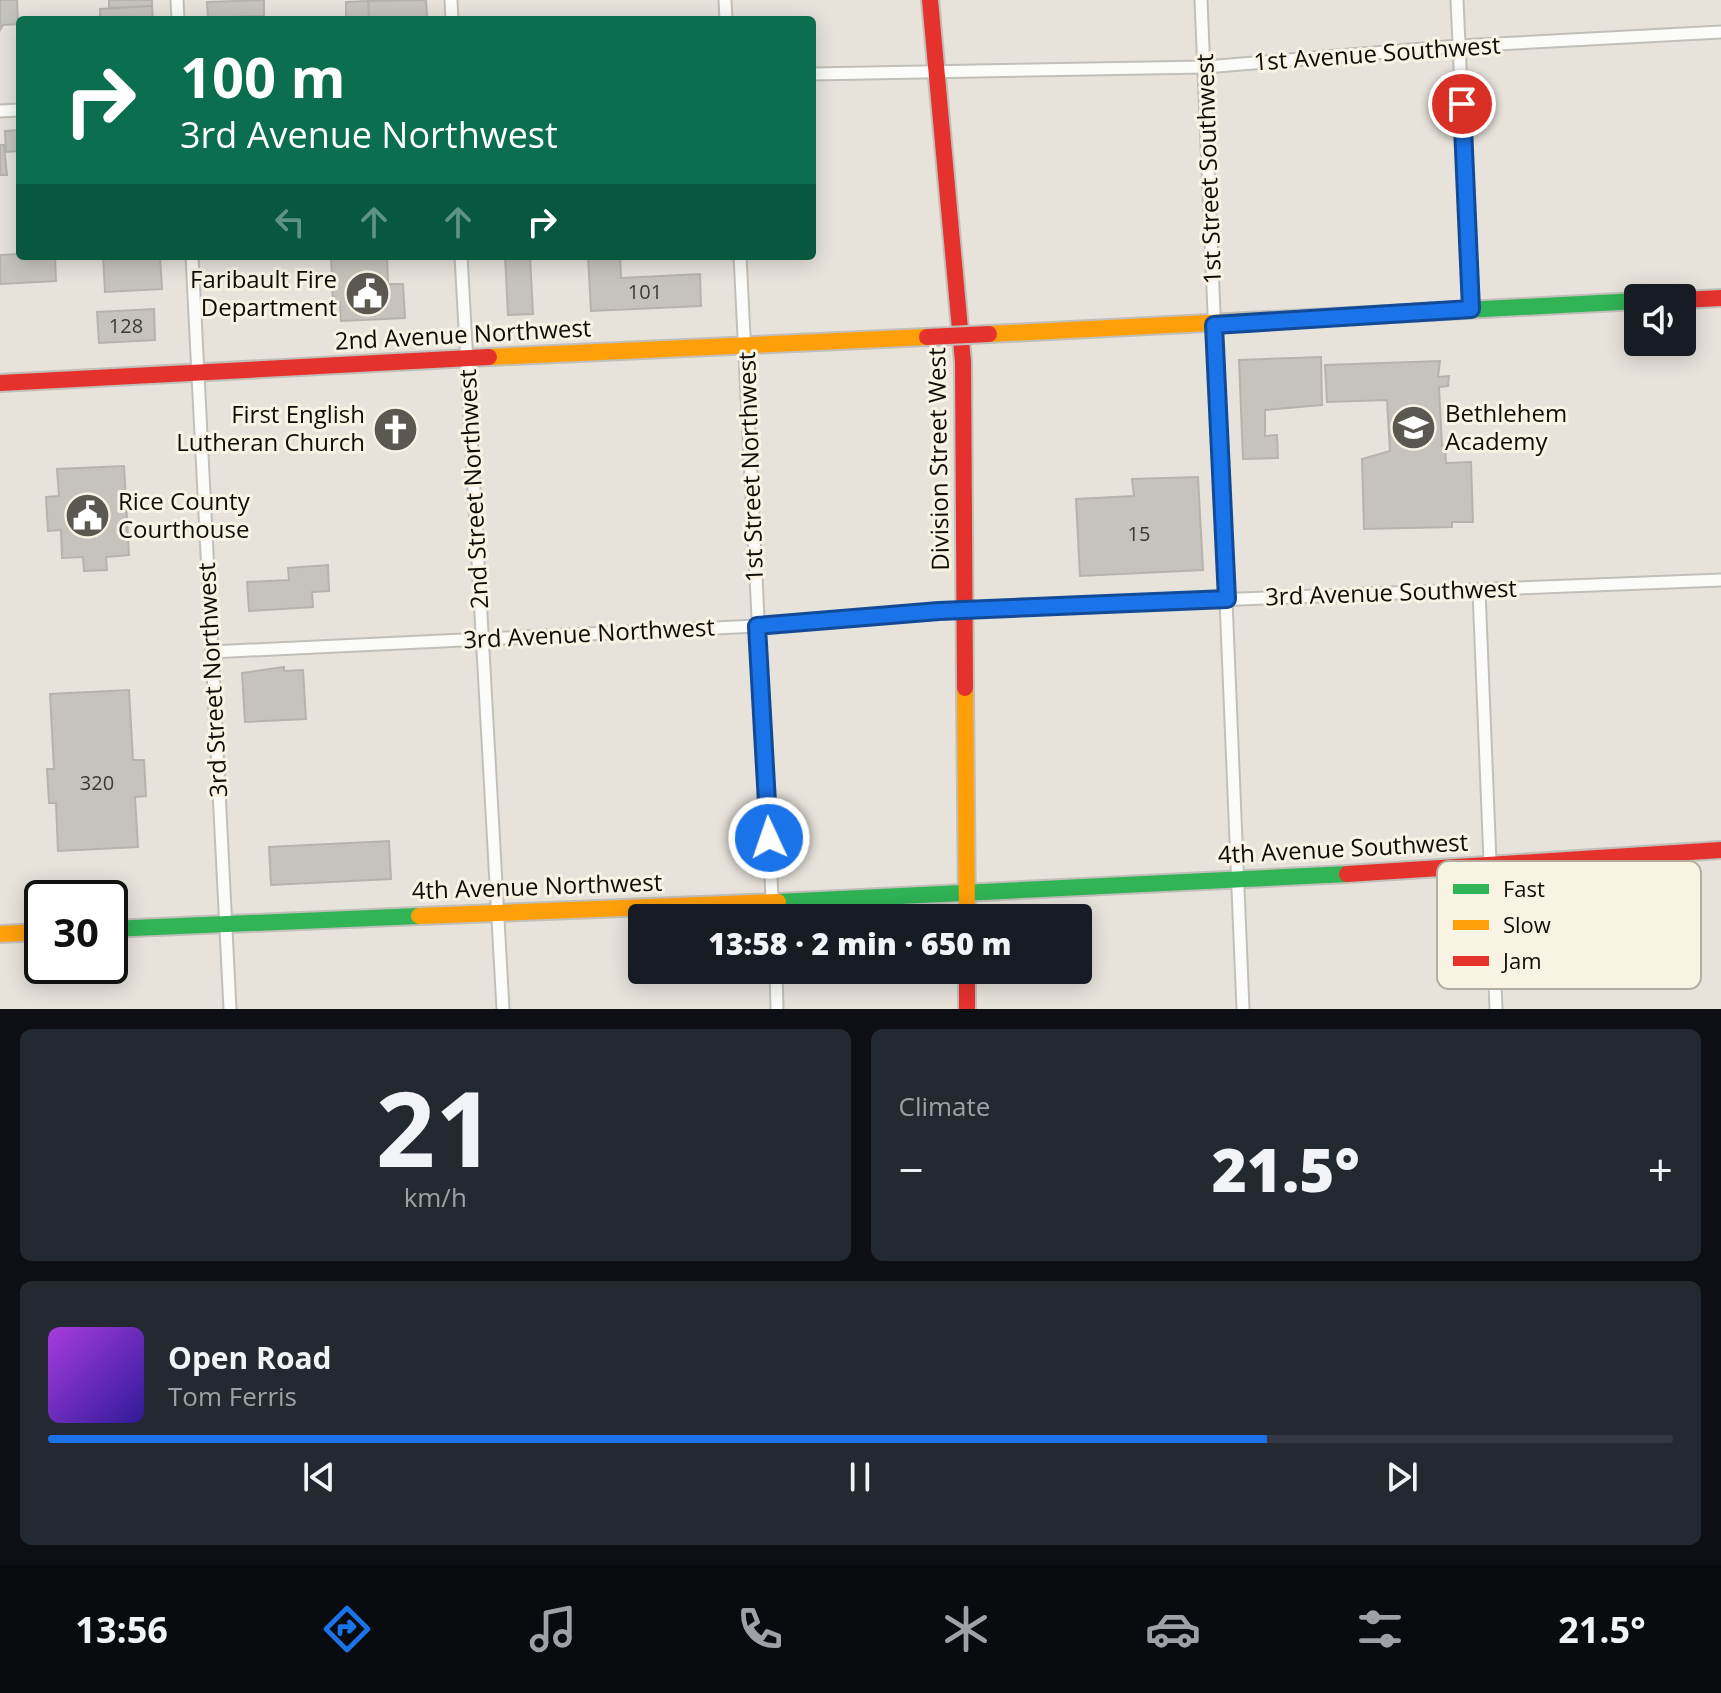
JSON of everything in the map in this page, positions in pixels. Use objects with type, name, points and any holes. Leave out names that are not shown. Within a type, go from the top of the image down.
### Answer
[{"type":"street","name":"Division Street West","points":[[930,0],[963,362],[967,904]]},
{"type":"street","name":"1st Street Southwest","points":[[1201,0],[1243,1009]]},
{"type":"street","points":[[1457,0],[1471,309]]},
{"type":"street","name":"1st Avenue Southwest","points":[[816,74],[1205,67],[1459,46],[1721,32]]},
{"type":"street","name":"3rd Street Northwest","points":[[192,260],[230,1009]]},
{"type":"street","name":"2nd Street Northwest","points":[[461,260],[503,1009]]},
{"type":"street","name":"1st Street Northwest","points":[[740,260],[773,904]]},
{"type":"street","points":[[1696,299],[1721,298]]},
{"type":"street","name":"2nd Avenue Northwest","points":[[0,383],[200,371],[467,361],[746,343],[1214,325],[1624,302]]},
{"type":"street","name":"3rd Avenue Southwest","points":[[966,610],[1721,580]]},
{"type":"street","points":[[1479,591],[1491,861]]},
{"type":"street","name":"3rd Avenue Northwest","points":[[211,652],[757,626],[966,610]]},
{"type":"street","name":"4th Avenue Southwest","points":[[1563,861],[1721,850]]},
{"type":"street","name":"4th Avenue Southwest","points":[[967,893],[1437,869]]},
{"type":"street","name":"4th Avenue Northwest","points":[[834,904],[967,893]]},
{"type":"street","name":"4th Avenue Northwest","points":[[128,928],[499,913],[628,911]]},
{"type":"street","points":[[0,934],[24,933]]},
{"type":"street","points":[[776,984],[777,1009]]},
{"type":"street","points":[[967,984],[967,1009]]},
{"type":"street","points":[[1495,989],[1496,1009]]},
{"type":"building","points":[[0,0],[17,0],[16,24],[3,25],[0,30]]},
{"type":"building","points":[[109,0],[152,0],[152,6],[109,8]]},
{"type":"building","points":[[264,0],[264,16],[208,16],[207,2]]},
{"type":"building","points":[[426,0],[427,16],[369,16],[368,1]]},
{"type":"building","points":[[368,1],[369,16],[346,16],[346,2]]},
{"type":"building","points":[[152,6],[153,16],[100,16],[100,9]]},
{"type":"building","points":[[16,130],[16,151],[6,152],[5,131]]},
{"type":"building","points":[[0,145],[4,145],[7,175],[0,175]]},
{"type":"building","points":[[16,254],[16,260],[55,260],[56,281],[0,284],[0,255]]},
{"type":"building","points":[[103,260],[160,260],[162,289],[105,292]]},
{"type":"building","name":"Faribault Fire Department","points":[[331,260],[387,260],[388,284],[403,284],[405,318],[341,321],[340,303],[333,303]]},
{"type":"building","points":[[505,260],[530,260],[533,314],[508,315]]},
{"type":"building","points":[[588,260],[620,260],[621,278],[700,274],[701,306],[591,311]]},
{"type":"building","points":[[154,309],[155,340],[99,343],[97,312]]},
{"type":"building","points":[[1321,357],[1322,405],[1265,410],[1265,436],[1277,435],[1278,458],[1243,459],[1239,360]]},
{"type":"building","name":"Bethlehem Academy","points":[[1440,361],[1438,377],[1449,376],[1448,386],[1439,387],[1442,446],[1445,445],[1446,463],[1471,462],[1473,522],[1452,522],[1452,527],[1364,529],[1362,459],[1390,451],[1387,400],[1327,402],[1325,365]]},
{"type":"building","name":"Rice County Courthouse","points":[[124,466],[129,555],[106,557],[107,570],[84,571],[83,557],[62,558],[61,530],[48,531],[46,497],[59,496],[57,469]]},
{"type":"building","points":[[1198,477],[1203,570],[1080,576],[1076,499],[1134,496],[1132,479]]},
{"type":"building","points":[[328,565],[329,591],[312,592],[313,607],[249,611],[247,582],[289,580],[288,568]]},
{"type":"building","points":[[284,667],[284,671],[303,670],[306,719],[245,722],[242,673]]},
{"type":"building","points":[[129,690],[133,760],[144,760],[146,796],[135,797],[138,847],[58,851],[56,803],[49,803],[47,769],[54,769],[50,694]]},
{"type":"building","points":[[389,841],[391,879],[271,885],[269,847]]},
{"type":"traffic: fast","points":[[1389,314],[1624,302]]},
{"type":"traffic: fast","points":[[778,902],[1347,874]]},
{"type":"traffic: fast","points":[[128,928],[419,916]]},
{"type":"traffic: slow","points":[[989,334],[1389,314]]},
{"type":"traffic: slow","points":[[489,357],[927,337]]},
{"type":"traffic: slow","points":[[965,688],[967,904]]},
{"type":"traffic: slow","points":[[419,916],[778,902]]},
{"type":"traffic: slow","points":[[0,934],[24,933]]},
{"type":"traffic: jam","points":[[930,0],[963,362],[965,688]]},
{"type":"traffic: jam","points":[[1696,299],[1721,298]]},
{"type":"traffic: jam","points":[[927,337],[989,334]]},
{"type":"traffic: jam","points":[[0,383],[489,357]]},
{"type":"traffic: jam","points":[[1550,861],[1721,850]]},
{"type":"traffic: jam","points":[[1347,874],[1437,868]]},
{"type":"traffic: jam","points":[[967,984],[967,1009]]},
{"type":"place","name":"Faribault Fire Department","points":[[368,294]]},
{"type":"place","name":"Bethlehem Academy","points":[[1414,428]]},
{"type":"place","name":"First English Lutheran Church","points":[[396,429]]},
{"type":"place","name":"Rice County Courthouse","points":[[87,516]]},
{"type":"route","points":[[769,838],[757,626],[939,611],[1227,599],[1214,325],[1471,309],[1462,104]]}]
